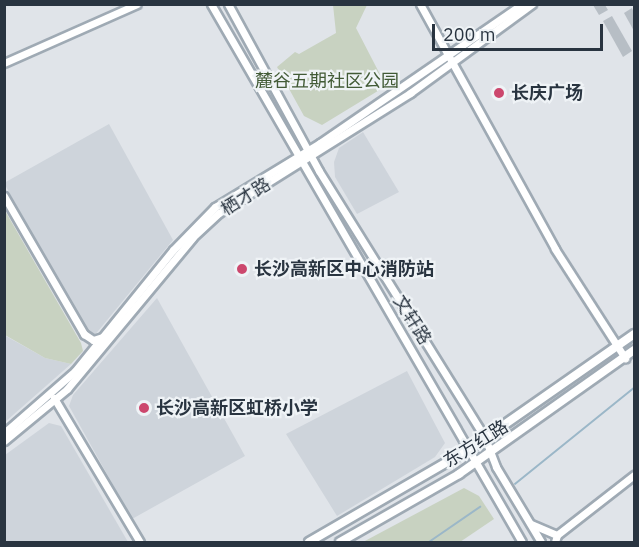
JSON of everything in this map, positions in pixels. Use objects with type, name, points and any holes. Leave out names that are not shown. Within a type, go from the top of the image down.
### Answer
[{"type":"main road","points":[[4,62],[129,4]]},
{"type":"main road","points":[[4,62],[137,4]]},
{"type":"main road","name":"文轩路","points":[[210,4],[303,158],[519,540]]},
{"type":"main road","name":"文轩路","points":[[228,4],[310,153],[485,438],[492,451],[496,467],[541,543]]},
{"type":"main road","points":[[422,4],[558,248],[619,346],[629,355]]},
{"type":"main road","name":"栖才路","points":[[452,59],[522,4]]},
{"type":"main road","name":"栖才路","points":[[4,441],[92,362],[199,231],[229,205],[532,4]]},
{"type":"main road","name":"栖才路","points":[[4,433],[53,398],[206,215],[303,158]]},
{"type":"main road","points":[[4,196],[84,334],[93,340],[105,336]]},
{"type":"main road","points":[[4,200],[86,343],[88,356]]},
{"type":"main road","name":"东方红路","points":[[309,543],[468,450],[634,334]]},
{"type":"main road","name":"东方红路","points":[[340,543],[476,462],[629,355]]},
{"type":"main road","points":[[53,398],[138,543]]},
{"type":"main road","points":[[530,523],[556,539],[634,475]]},
{"type":"shaded area","points":[[109,124],[173,240],[94,336],[78,317],[4,183]]},
{"type":"shaded area","points":[[363,132],[399,192],[357,214],[335,177],[334,162],[339,148]]},
{"type":"shaded area","name":"长沙高新区虹桥小学","points":[[157,298],[245,456],[132,519],[69,406],[73,395]]},
{"type":"shaded area","points":[[4,335],[45,358],[71,364],[5,422]]},
{"type":"shaded area","points":[[407,371],[445,443],[435,457],[337,516],[286,434]]},
{"type":"shaded area","points":[[49,423],[61,426],[128,542],[5,542],[5,455]]},
{"type":"green space","name":"麓谷五期社区公园","points":[[333,5],[367,5],[356,28],[386,86],[322,125],[304,116],[277,67],[295,52],[299,54],[336,33]]},
{"type":"green space","points":[[4,209],[81,343],[83,351],[71,364],[45,358],[5,335]]},
{"type":"green space","points":[[464,488],[479,496],[494,519],[460,542],[363,542]]},
{"type":"building","points":[[593,5],[605,5],[608,10],[599,15]]},
{"type":"building","points":[[632,8],[634,13],[634,31],[624,13]]},
{"type":"building","points":[[612,16],[632,51],[623,57],[603,21]]},
{"type":"waterway","points":[[515,484],[634,388]]},
{"type":"waterway","points":[[429,542],[480,507]]},
{"type":"place","name":"长庆广场","points":[[499,93]]},
{"type":"place","name":"长沙高新区中心消防站","points":[[242,269]]},
{"type":"place","name":"长沙高新区虹桥小学","points":[[144,408]]}]
